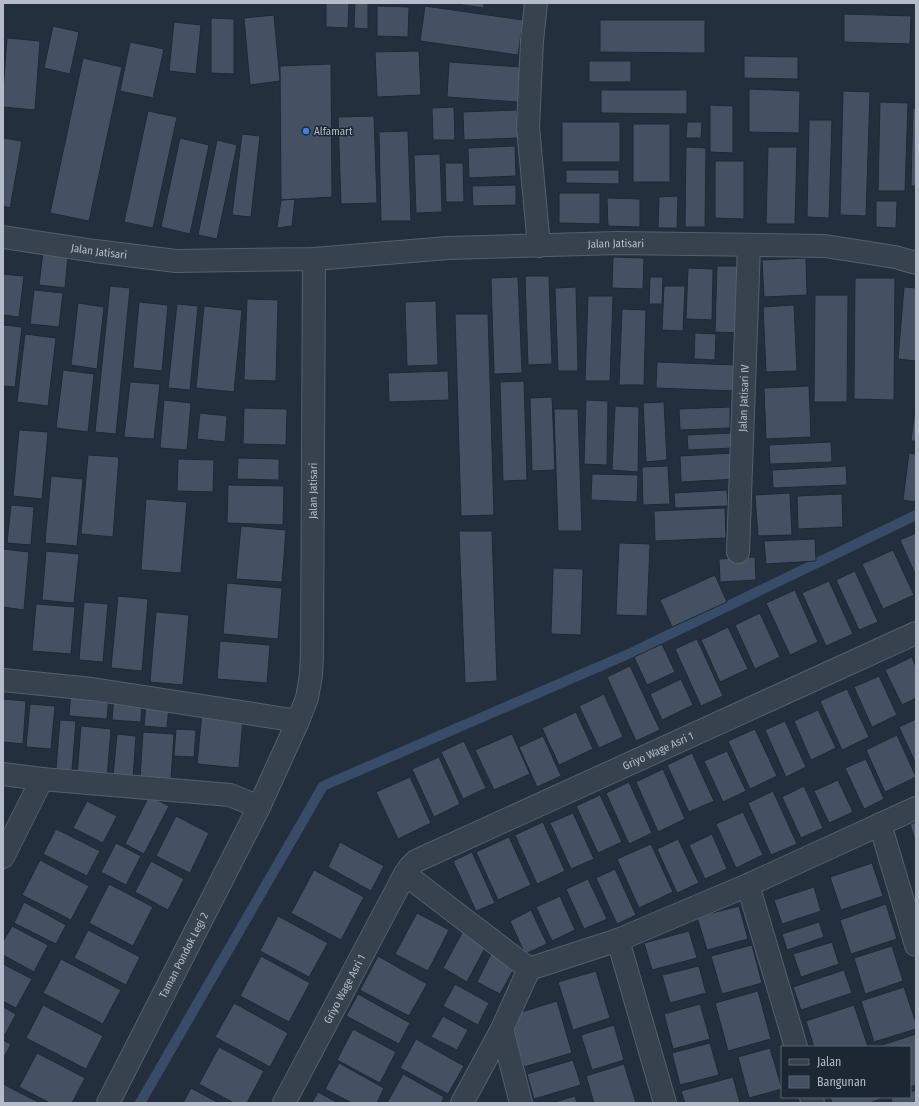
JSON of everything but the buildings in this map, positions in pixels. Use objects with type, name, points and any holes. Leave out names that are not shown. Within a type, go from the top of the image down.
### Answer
[{"type":"street","points":[[536,3],[532,41],[528,127],[539,246]]},
{"type":"street","name":"Jalan Jatisari","points":[[3,237],[95,251],[176,261],[314,259],[448,248],[617,243],[825,246],[895,257],[916,263]]},
{"type":"street","name":"Jalan Jatisari IV","points":[[738,552],[749,245]]},
{"type":"street","name":"Jalan Jatisari","points":[[298,721],[307,698],[311,675],[312,653],[314,259]]},
{"type":"street","name":"Griyo Wage Asri 1","points":[[284,1103],[405,874],[416,861],[916,633]]},
{"type":"street","points":[[3,680],[92,689],[298,721]]},
{"type":"street","name":"Taman Pondok Legi 2","points":[[108,1103],[259,808],[298,721]]},
{"type":"street","points":[[3,774],[42,779],[230,795],[259,808]]},
{"type":"street","points":[[3,857],[42,779]]},
{"type":"street","points":[[462,1103],[502,1029],[529,969],[618,940],[748,886],[916,808]]},
{"type":"street","points":[[880,824],[916,945]]},
{"type":"street","points":[[405,874],[529,969]]},
{"type":"street","points":[[748,886],[796,1046]]},
{"type":"street","points":[[618,940],[665,1103]]},
{"type":"street","points":[[502,1029],[521,1103]]},
{"type":"waterway","points":[[140,1103],[323,786],[633,652],[916,515]]},
{"type":"place","name":"Alfamart","points":[[306,131]]}]
